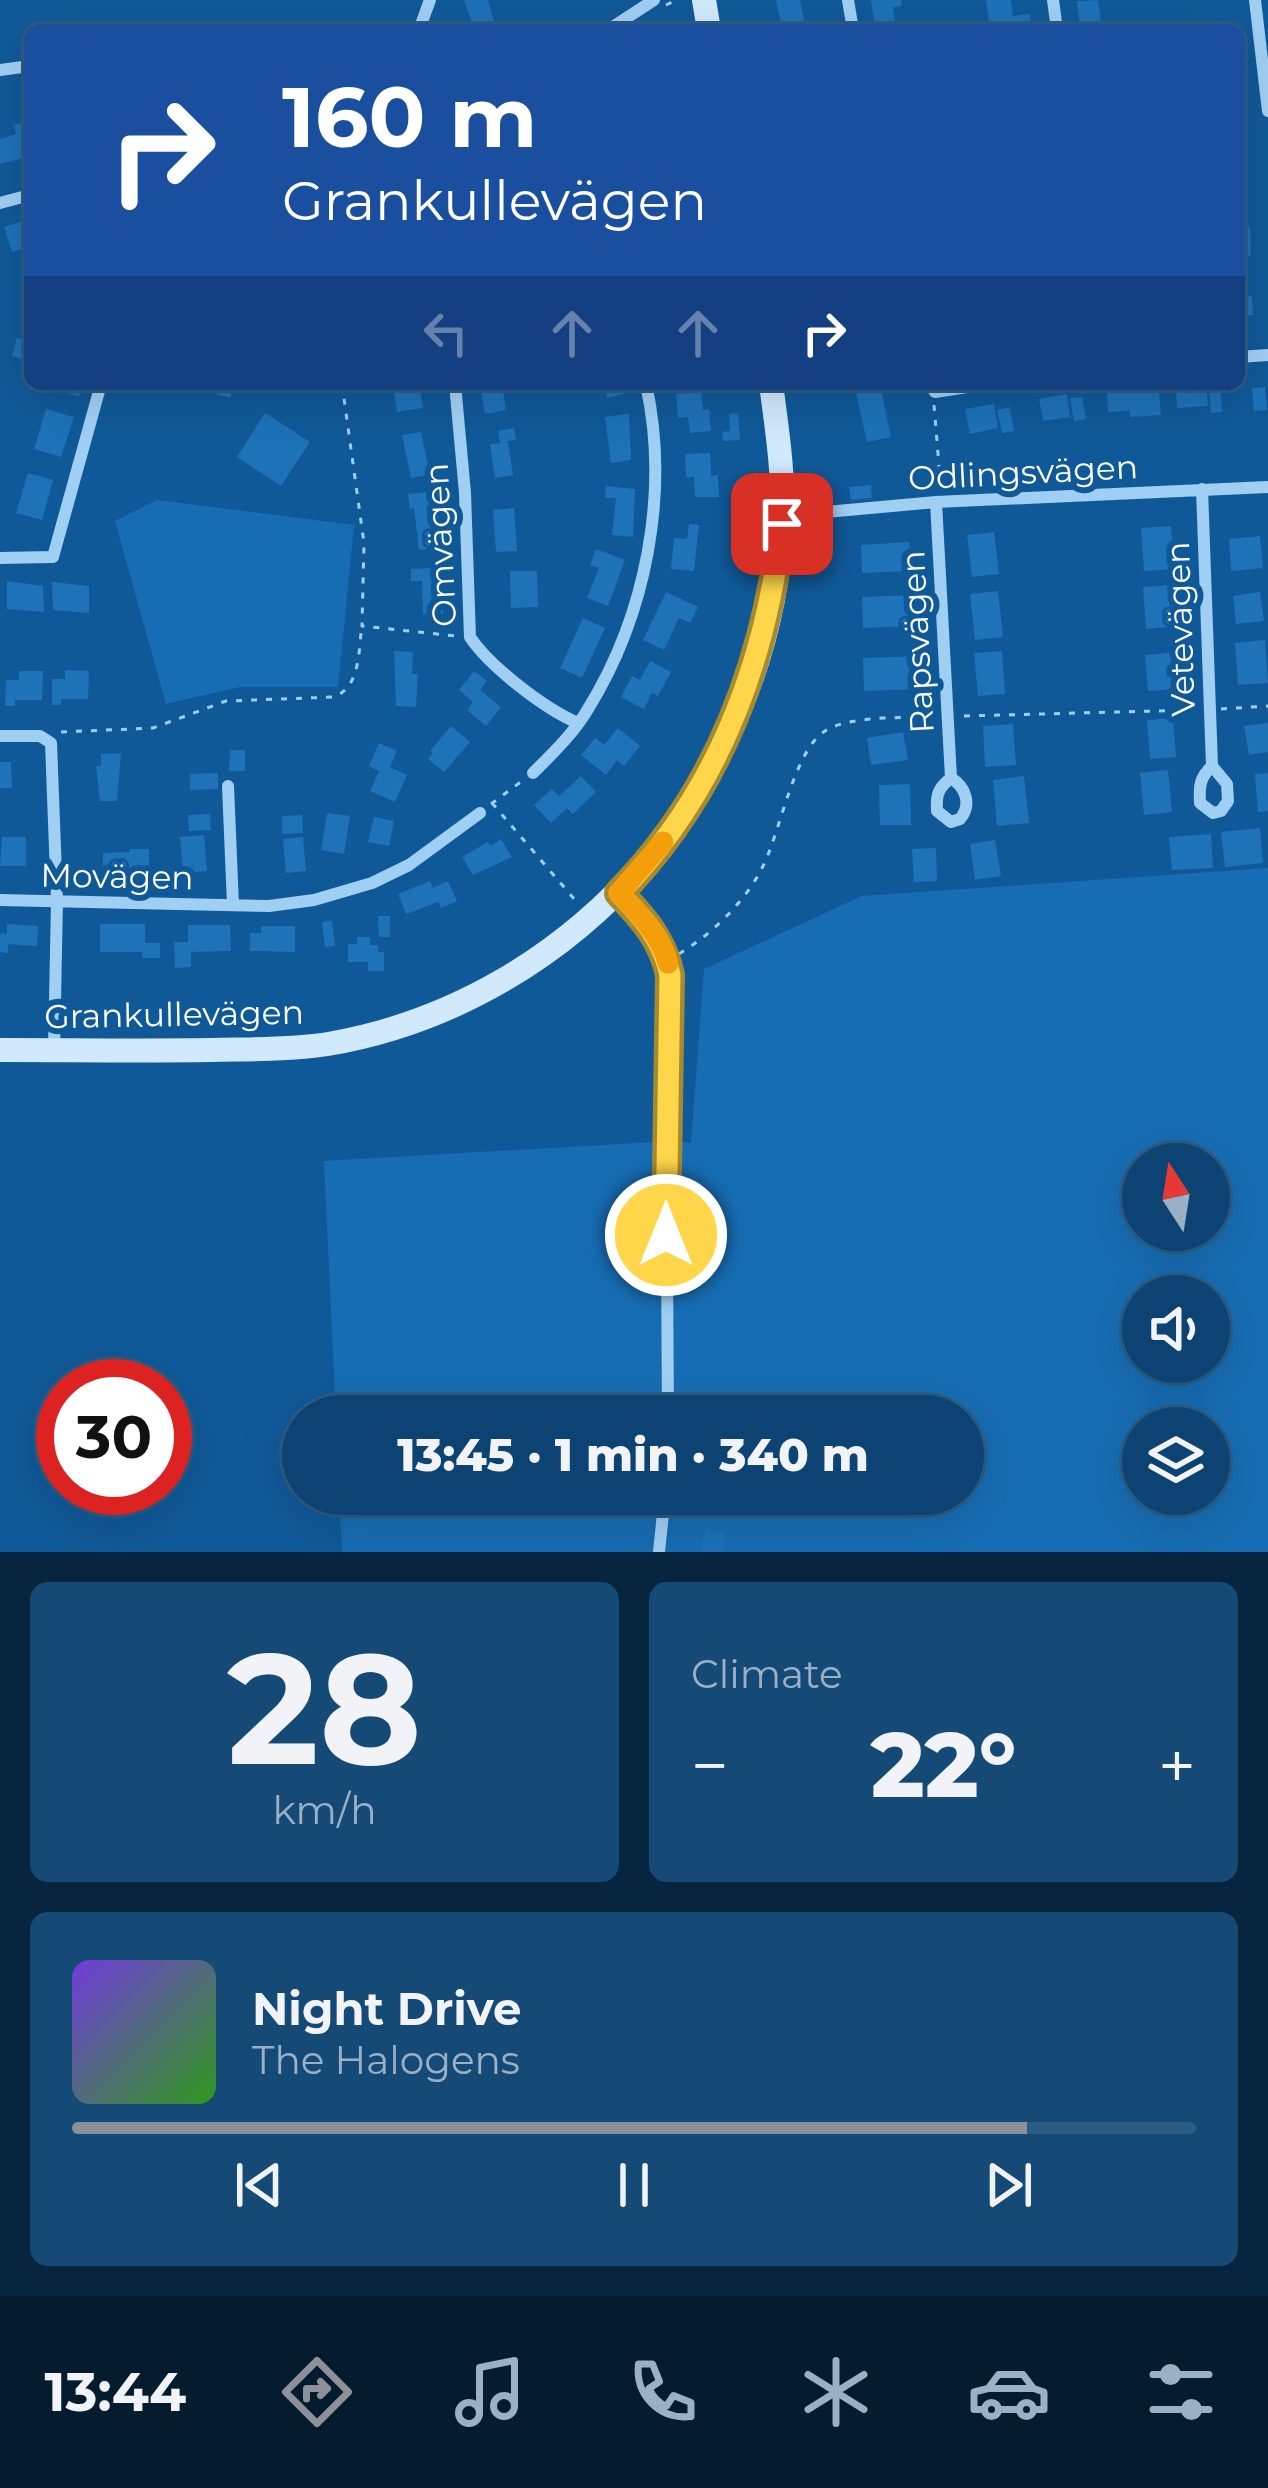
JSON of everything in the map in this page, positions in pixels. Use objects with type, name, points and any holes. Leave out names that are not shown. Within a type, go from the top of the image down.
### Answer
[{"type":"street","points":[[617,24],[654,0]]},
{"type":"street","points":[[1255,0],[1268,111]]},
{"type":"street","points":[[0,558],[53,557],[99,390]]},
{"type":"street","name":"Omvägen","points":[[455,390],[465,493],[470,637],[560,716],[578,723]]},
{"type":"street","points":[[533,773],[578,723],[613,661],[649,555],[655,460],[647,390]]},
{"type":"street","name":"Grankullevägen","points":[[0,1050],[301,1047],[387,1030],[477,995],[545,955],[592,918],[667,836],[708,774],[754,669],[775,588],[782,516],[772,390]]},
{"type":"street","name":"Odlingsvägen","points":[[782,516],[943,502],[1268,487]]},
{"type":"street","name":"Vetevägen","points":[[1202,489],[1212,766]]},
{"type":"street","name":"Rapsvägen","points":[[943,502],[951,778]]},
{"type":"street","points":[[0,736],[48,738],[57,901],[54,1050]]},
{"type":"street","name":"Movägen","points":[[228,785],[233,905]]},
{"type":"street","name":"Movägen","points":[[0,900],[233,905],[314,900],[372,884],[409,865],[486,808]]},
{"type":"street","points":[[619,893],[647,923],[668,962],[668,1395]]},
{"type":"street","points":[[659,1552],[663,1515]]},
{"type":"path","points":[[48,738],[64,731],[153,728],[226,701],[334,697],[347,692],[353,682],[362,626],[364,543],[343,390]]},
{"type":"path","points":[[932,390],[943,502]]},
{"type":"path","points":[[362,626],[470,637]]},
{"type":"path","points":[[668,962],[734,908],[761,871],[797,776],[821,733],[839,724],[1268,706]]},
{"type":"path","points":[[533,773],[486,808],[592,918]]},
{"type":"shaded area","points":[[157,500],[354,525],[338,687],[240,687],[166,704],[115,521]]},
{"type":"shaded area","points":[[1268,868],[1268,1552],[342,1552],[340,1515],[984,1515],[984,1395],[335,1395],[324,1161],[691,1143],[704,969],[862,896]]},
{"type":"building","points":[[464,0],[488,0],[494,21],[473,24]]},
{"type":"building","points":[[776,0],[800,0],[805,24],[781,24]]},
{"type":"building","points":[[871,0],[901,0],[902,6],[893,7],[895,24],[874,24]]},
{"type":"building","points":[[986,0],[1011,0],[1013,16],[1030,14],[1031,24],[989,24]]},
{"type":"building","points":[[1098,0],[1101,24],[1079,24],[1077,1]]},
{"type":"building","points":[[24,122],[23,158],[0,164],[0,139],[16,134],[14,125]]},
{"type":"building","points":[[1245,214],[1246,228],[1250,227],[1251,256],[1245,256]]},
{"type":"building","points":[[24,221],[24,249],[12,252],[4,227]]},
{"type":"building","points":[[1252,296],[1253,315],[1245,316],[1245,297]]},
{"type":"building","points":[[17,338],[24,340],[24,359],[12,356]]},
{"type":"building","points":[[1265,387],[1267,410],[1254,411],[1252,388]]},
{"type":"building","points":[[204,390],[232,390],[230,398]]},
{"type":"building","points":[[394,390],[420,390],[423,408],[397,412]]},
{"type":"building","points":[[481,390],[503,390],[506,410],[485,414]]},
{"type":"building","points":[[605,390],[626,390],[627,393],[607,398]]},
{"type":"building","points":[[855,390],[881,390],[891,437],[867,442]]},
{"type":"building","points":[[1107,390],[1159,391],[1161,415],[1130,417],[1130,411],[1108,412]]},
{"type":"building","points":[[1176,390],[1207,390],[1208,406],[1177,408]]},
{"type":"building","points":[[1209,390],[1220,390],[1222,412],[1211,413]]},
{"type":"building","points":[[701,392],[711,431],[690,433],[688,417],[678,418],[676,394]]},
{"type":"building","points":[[1067,394],[1070,417],[1043,421],[1039,399]]},
{"type":"building","points":[[1082,397],[1086,419],[1074,421],[1070,398]]},
{"type":"building","points":[[994,404],[998,428],[970,434],[965,409]]},
{"type":"building","points":[[1010,407],[1014,431],[1002,433],[997,410]]},
{"type":"building","points":[[46,409],[74,417],[61,457],[34,449]]},
{"type":"building","points":[[265,413],[310,442],[281,486],[237,457]]},
{"type":"building","points":[[738,413],[740,440],[723,441],[722,432],[730,431],[729,414]]},
{"type":"building","points":[[629,414],[631,460],[611,463],[605,417]]},
{"type":"building","points":[[514,428],[516,440],[508,441],[513,475],[495,478],[490,444],[500,443],[498,431]]},
{"type":"building","points":[[421,432],[430,475],[411,478],[402,435]]},
{"type":"building","points":[[710,453],[711,476],[718,475],[719,497],[695,497],[694,477],[686,477],[685,454]]},
{"type":"building","points":[[28,473],[53,480],[42,520],[16,513]]},
{"type":"building","points":[[871,485],[872,498],[851,500],[849,487]]},
{"type":"building","points":[[606,486],[635,489],[633,537],[612,535],[616,498],[605,498]]},
{"type":"building","points":[[428,492],[437,548],[419,550],[408,494]]},
{"type":"building","points":[[514,508],[517,551],[496,552],[493,510]]},
{"type":"building","points":[[689,524],[699,525],[694,571],[671,569],[674,538],[687,539]]},
{"type":"building","points":[[1171,526],[1174,569],[1144,571],[1141,528]]},
{"type":"building","points":[[994,532],[999,574],[972,577],[967,535]]},
{"type":"building","points":[[1260,536],[1263,568],[1231,571],[1229,539]]},
{"type":"building","points":[[909,542],[911,571],[862,573],[861,545]]},
{"type":"building","points":[[596,549],[625,560],[608,606],[587,598],[599,568],[590,565]]},
{"type":"building","points":[[433,568],[433,580],[442,579],[443,613],[423,614],[422,581],[411,581],[411,569]]},
{"type":"building","points":[[510,571],[537,571],[538,607],[511,608]]},
{"type":"building","points":[[7,581],[43,586],[44,612],[7,609]]},
{"type":"building","points":[[52,582],[89,586],[89,613],[53,610]]},
{"type":"building","points":[[1173,585],[1177,626],[1146,629],[1143,587]]},
{"type":"building","points":[[998,591],[1003,637],[975,640],[970,594]]},
{"type":"building","points":[[666,592],[698,607],[690,623],[679,618],[664,650],[643,640]]},
{"type":"building","points":[[1260,592],[1264,621],[1236,624],[1233,596]]},
{"type":"building","points":[[913,595],[914,626],[863,628],[862,597]]},
{"type":"building","points":[[583,618],[605,628],[582,678],[560,668]]},
{"type":"building","points":[[1265,640],[1268,683],[1238,685],[1235,643]]},
{"type":"building","points":[[394,651],[413,652],[412,674],[418,674],[416,707],[396,706]]},
{"type":"building","points":[[1002,651],[1005,694],[978,696],[974,653]]},
{"type":"building","points":[[1176,652],[1179,689],[1148,691],[1145,655]]},
{"type":"building","points":[[917,656],[919,689],[864,691],[863,658]]},
{"type":"building","points":[[650,661],[671,672],[658,696],[652,693],[644,709],[621,697],[632,676],[640,680]]},
{"type":"building","points":[[65,670],[89,671],[88,699],[61,699],[61,705],[52,705],[52,679],[65,679]]},
{"type":"building","points":[[19,671],[43,671],[42,700],[15,700],[15,706],[5,706],[6,680],[19,680]]},
{"type":"building","points":[[474,671],[487,681],[480,690],[501,707],[486,726],[467,710],[473,702],[459,690]]},
{"type":"building","points":[[1173,718],[1176,757],[1150,759],[1147,720]]},
{"type":"building","points":[[1268,723],[1268,752],[1249,755],[1244,726]]},
{"type":"building","points":[[1013,724],[1016,765],[985,767],[983,726]]},
{"type":"building","points":[[451,726],[470,742],[444,772],[428,759]]},
{"type":"building","points":[[618,728],[640,746],[624,766],[617,760],[606,775],[581,755],[595,738],[604,745]]},
{"type":"building","points":[[903,732],[908,760],[871,765],[867,738]]},
{"type":"building","points":[[379,743],[397,751],[390,767],[407,775],[395,802],[370,791],[379,771],[369,766]]},
{"type":"building","points":[[230,750],[245,750],[245,771],[229,771]]},
{"type":"building","points":[[121,753],[117,801],[100,801],[96,766],[101,766],[101,754]]},
{"type":"building","points":[[0,762],[11,762],[12,788],[0,788]]},
{"type":"building","points":[[1168,770],[1172,812],[1144,815],[1140,773]]},
{"type":"building","points":[[218,773],[218,789],[190,790],[190,774]]},
{"type":"building","points":[[1268,773],[1268,811],[1258,812],[1255,774]]},
{"type":"building","points":[[581,776],[596,792],[573,814],[567,808],[551,823],[534,805],[552,789],[559,796]]},
{"type":"building","points":[[1024,776],[1029,823],[997,826],[993,780]]},
{"type":"building","points":[[910,784],[911,825],[880,825],[879,785]]},
{"type":"building","points":[[327,813],[350,816],[344,854],[321,850]]},
{"type":"building","points":[[210,814],[211,830],[189,831],[188,815]]},
{"type":"building","points":[[302,815],[303,833],[282,834],[282,816]]},
{"type":"building","points":[[374,817],[394,821],[389,846],[368,842]]},
{"type":"building","points":[[1260,828],[1263,863],[1225,867],[1221,832]]},
{"type":"building","points":[[1211,834],[1213,868],[1172,870],[1169,837]]},
{"type":"building","points":[[204,835],[207,871],[183,873],[180,837]]},
{"type":"building","points":[[2,837],[26,837],[26,866],[0,866]]},
{"type":"building","points":[[303,837],[306,871],[286,873],[283,839]]},
{"type":"building","points":[[501,839],[512,857],[473,875],[462,857]]},
{"type":"building","points":[[995,840],[1001,876],[975,880],[970,844]]},
{"type":"building","points":[[936,848],[937,881],[914,882],[912,849]]},
{"type":"building","points":[[149,849],[149,872],[103,869],[103,853]]},
{"type":"building","points":[[430,881],[433,888],[448,881],[457,901],[441,908],[438,902],[406,914],[398,894]]},
{"type":"building","points":[[378,916],[390,916],[390,937],[379,937]]},
{"type":"building","points":[[332,921],[335,946],[325,947],[322,922]]},
{"type":"building","points":[[7,924],[38,926],[37,946],[8,944],[8,953],[0,952],[0,933],[7,934]]},
{"type":"building","points":[[100,924],[145,924],[145,943],[160,943],[160,958],[142,958],[142,952],[100,952]]},
{"type":"building","points":[[188,925],[230,925],[231,951],[191,952],[191,967],[175,968],[174,942],[188,942]]},
{"type":"building","points":[[261,926],[295,926],[295,952],[250,951],[250,933],[261,933]]},
{"type":"building","points":[[357,937],[370,937],[370,945],[384,952],[384,971],[368,971],[368,962],[348,962],[348,944],[357,944]]},
{"type":"building","points":[[706,1530],[726,1534],[722,1552],[701,1551]]},
{"type":"slow traffic","points":[[663,842],[619,893],[647,923],[668,963]]},
{"type":"route","points":[[666,1235],[670,975],[664,950],[619,893],[667,836],[708,774],[734,723],[775,588],[782,524]]}]
